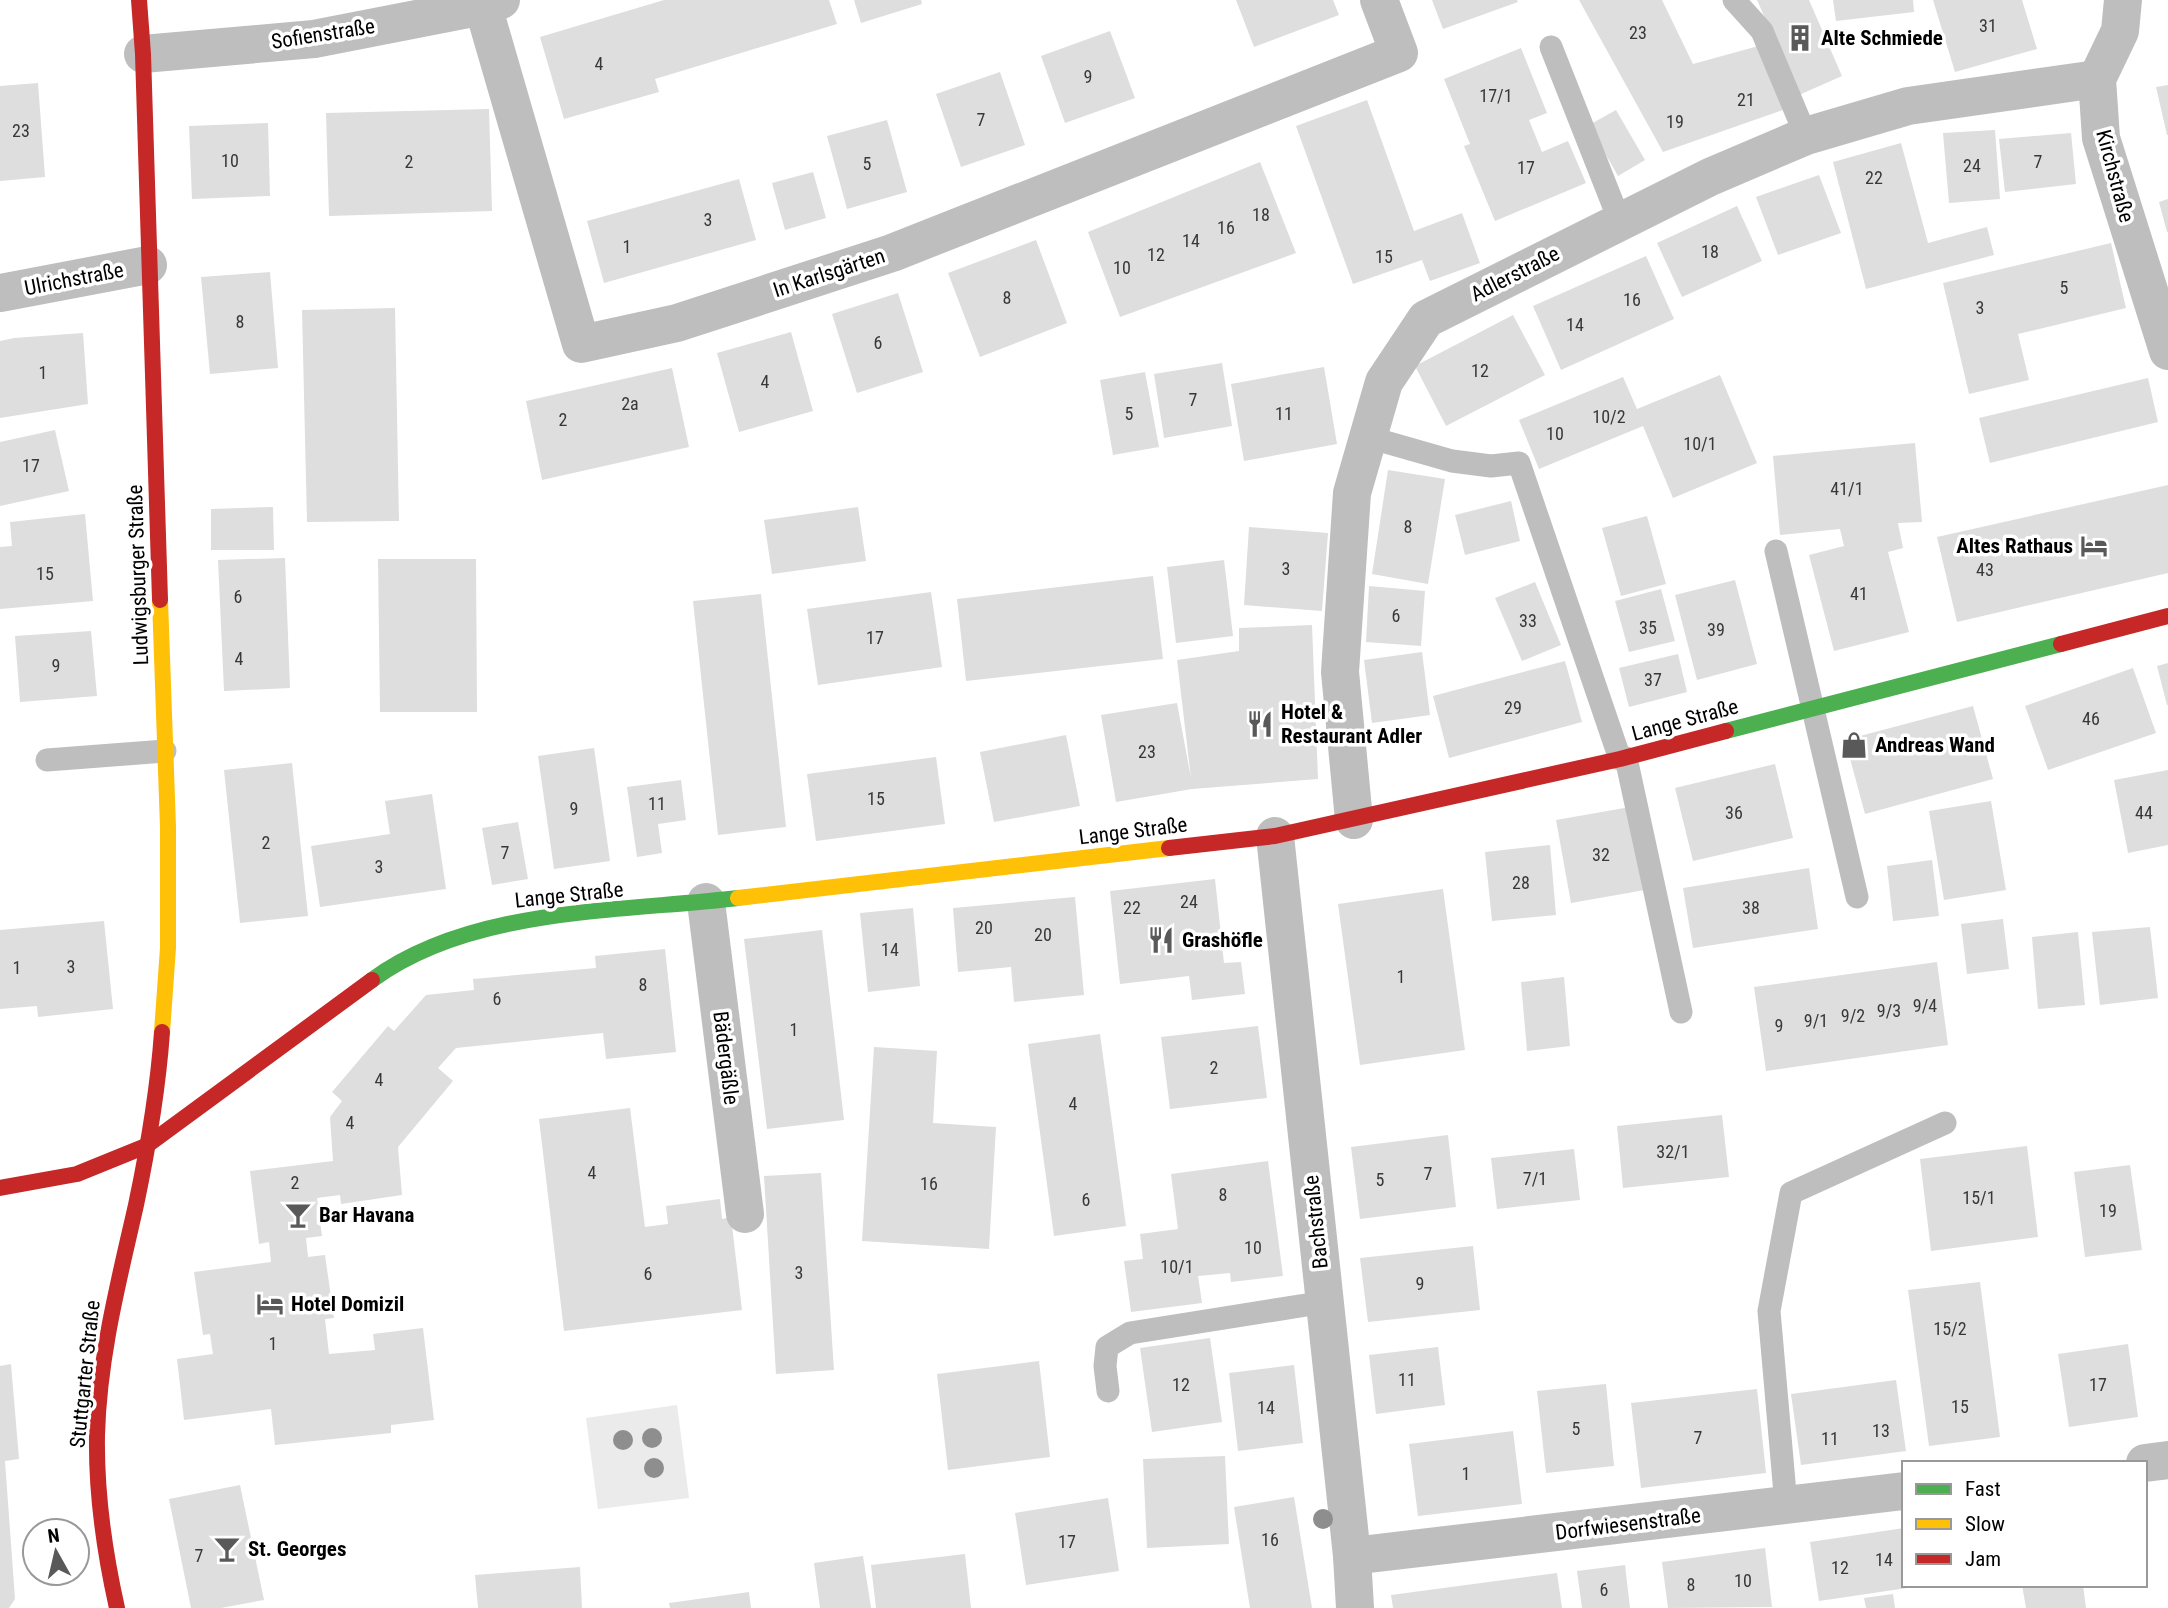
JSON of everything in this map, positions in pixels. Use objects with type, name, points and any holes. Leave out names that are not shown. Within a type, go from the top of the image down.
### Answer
[{"type":"main road","name":"Ludwigsburger Straße","points":[[139,0],[143,54],[165,751],[168,948],[159,1070],[146,1146]]},
{"type":"main road","name":"Lange Straße","points":[[0,1188],[76,1174],[146,1146],[231,1086],[300,1030],[381,972],[448,939],[519,920],[706,902],[1275,836],[1623,759],[2168,616]]},
{"type":"main road","name":"Stuttgarter Straße","points":[[117,1608],[98,1500],[97,1433],[105,1352],[146,1146]]},
{"type":"street","name":"In Karlsgärten","points":[[492,3],[581,344],[677,323],[892,253],[1399,53],[1379,0]]},
{"type":"street","name":"Kirchstraße","points":[[2123,0],[2120,31],[2097,79],[2101,138],[2168,351]]},
{"type":"street","name":"Sofienstraße","points":[[143,54],[314,39],[492,3]]},
{"type":"street","name":"Adlerstraße","points":[[1354,820],[1340,672],[1352,494],[1384,382],[1426,319],[1710,177],[1806,136],[1908,106],[2097,79]]},
{"type":"street","name":"Ulrichstraße","points":[[0,293],[148,264]]},
{"type":"street","name":"Bachstraße","points":[[1275,836],[1352,1556],[1355,1608]]},
{"type":"street","name":"Bädergäßle","points":[[706,902],[745,1214]]},
{"type":"street","points":[[2147,1463],[2168,1460]]},
{"type":"street","name":"Dorfwiesenstraße","points":[[1352,1556],[1902,1492]]},
{"type":"lane","points":[[1734,0],[1762,31],[1806,136]]},
{"type":"lane","points":[[1551,47],[1620,222]]},
{"type":"lane","points":[[1368,438],[1452,461],[1490,466],[1518,463],[1623,759],[1681,1012]]},
{"type":"lane","points":[[1776,551],[1815,708],[1857,897]]},
{"type":"lane","points":[[47,760],[165,751]]},
{"type":"lane","points":[[1786,1505],[1769,1311],[1791,1193],[1945,1123]]},
{"type":"lane","points":[[1108,1391],[1105,1366],[1107,1347],[1130,1333],[1325,1302]]},
{"type":"shaded area","points":[[677,1405],[689,1498],[598,1509],[586,1418]]},
{"type":"building","points":[[664,0],[829,0],[837,24],[655,79],[659,92],[564,119],[540,37]]},
{"type":"building","points":[[854,0],[921,0],[922,4],[861,23]]},
{"type":"building","points":[[1236,0],[1333,0],[1339,15],[1254,47]]},
{"type":"building","points":[[1432,0],[1517,0],[1518,2],[1443,29]]},
{"type":"building","points":[[1579,0],[1662,0],[1693,64],[1762,45],[1783,110],[1663,152]]},
{"type":"building","name":"Alte Schmiede","points":[[1757,0],[1809,0],[1842,76],[1799,95]]},
{"type":"building","points":[[1833,0],[1913,0],[1914,12],[1836,21]]},
{"type":"building","points":[[1933,0],[2022,0],[2037,49],[1955,72]]},
{"type":"building","points":[[1110,31],[1135,98],[1065,123],[1041,56]]},
{"type":"building","points":[[1521,48],[1547,113],[1529,120],[1542,152],[1568,141],[1586,183],[1495,221],[1464,146],[1470,144],[1444,79]]},
{"type":"building","points":[[1000,72],[1025,145],[961,167],[936,94]]},
{"type":"building","points":[[38,83],[45,177],[0,181],[0,86]]},
{"type":"building","points":[[2168,85],[2168,135],[2167,135],[2156,87]]},
{"type":"building","points":[[1367,100],[1414,231],[1462,213],[1480,263],[1430,281],[1422,260],[1353,284],[1296,126]]},
{"type":"building","points":[[489,109],[492,211],[329,216],[326,113]]},
{"type":"building","points":[[1616,110],[1645,160],[1618,176],[1589,125]]},
{"type":"building","points":[[887,120],[907,192],[847,209],[827,136]]},
{"type":"building","points":[[268,123],[270,196],[192,199],[189,126]]},
{"type":"building","points":[[1995,130],[2000,199],[1949,203],[1943,133]]},
{"type":"building","points":[[2071,133],[2076,184],[2005,192],[1999,139]]},
{"type":"building","points":[[1901,143],[1928,243],[1987,227],[1994,255],[1866,289],[1833,162]]},
{"type":"building","points":[[1260,162],[1296,253],[1120,317],[1088,232]]},
{"type":"building","points":[[813,172],[826,218],[785,230],[772,183]]},
{"type":"building","points":[[1819,175],[1841,233],[1778,255],[1756,197]]},
{"type":"building","points":[[739,179],[756,240],[604,283],[587,221]]},
{"type":"building","points":[[2168,199],[2168,232],[2167,232],[2159,202]]},
{"type":"building","points":[[1737,206],[1762,261],[1682,297],[1657,243]]},
{"type":"building","points":[[1036,240],[1067,323],[980,357],[948,273]]},
{"type":"building","points":[[2111,243],[2126,308],[2018,334],[2029,380],[1969,394],[1943,283]]},
{"type":"building","points":[[1646,256],[1674,319],[1561,370],[1533,306]]},
{"type":"building","points":[[270,272],[278,368],[210,374],[201,277]]},
{"type":"building","points":[[898,293],[923,372],[857,393],[832,314]]},
{"type":"building","points":[[395,308],[399,521],[307,522],[302,310]]},
{"type":"building","points":[[1513,315],[1545,375],[1446,426],[1415,366]]},
{"type":"building","points":[[791,332],[813,411],[739,432],[717,353]]},
{"type":"building","points":[[83,333],[88,404],[0,418],[0,341]]},
{"type":"building","points":[[1222,363],[1232,426],[1164,438],[1154,374]]},
{"type":"building","points":[[1324,367],[1337,444],[1244,461],[1231,384]]},
{"type":"building","points":[[672,368],[689,447],[542,480],[526,401]]},
{"type":"building","points":[[1145,372],[1159,447],[1113,455],[1100,380]]},
{"type":"building","points":[[1720,375],[1757,463],[1673,498],[1643,426],[1539,469],[1519,420],[1623,377],[1637,409]]},
{"type":"building","points":[[2148,378],[2158,422],[1990,463],[1979,418]]},
{"type":"building","points":[[55,430],[69,491],[0,506],[0,442]]},
{"type":"building","points":[[1915,443],[1922,522],[1898,523],[1903,548],[1888,552],[1909,632],[1834,651],[1809,555],[1844,546],[1840,529],[1780,535],[1773,456]]},
{"type":"building","points":[[1388,470],[1445,479],[1428,584],[1372,574]]},
{"type":"building","name":"Altes Rathaus","points":[[2168,485],[2168,573],[1957,622],[1937,537]]},
{"type":"building","points":[[1511,501],[1520,541],[1465,555],[1455,515]]},
{"type":"building","points":[[273,507],[274,550],[211,550],[211,509]]},
{"type":"building","points":[[858,507],[866,561],[772,574],[764,520]]},
{"type":"building","points":[[85,514],[93,601],[0,609],[0,547],[12,546],[10,522]]},
{"type":"building","points":[[1647,516],[1666,584],[1621,596],[1602,528]]},
{"type":"building","points":[[1249,527],[1328,533],[1322,611],[1244,605]]},
{"type":"building","points":[[285,558],[290,688],[224,691],[218,560]]},
{"type":"building","points":[[378,559],[476,559],[477,712],[380,712]]},
{"type":"building","points":[[1224,560],[1233,636],[1176,643],[1167,567]]},
{"type":"building","points":[[1153,576],[1163,659],[966,681],[957,599]]},
{"type":"building","points":[[1735,580],[1757,664],[1697,680],[1675,595]]},
{"type":"building","points":[[1535,582],[1561,645],[1522,661],[1495,598]]},
{"type":"building","points":[[1369,586],[1425,591],[1421,646],[1366,642]]},
{"type":"building","points":[[1661,589],[1675,641],[1629,652],[1615,601]]},
{"type":"building","points":[[931,592],[942,667],[818,685],[807,609]]},
{"type":"building","points":[[761,594],[786,827],[718,835],[693,601]]},
{"type":"building","points":[[1312,625],[1318,779],[1192,789],[1116,802],[1101,715],[1177,703],[1191,778],[1177,660],[1239,651],[1239,628]]},
{"type":"building","points":[[91,631],[97,696],[20,702],[15,636]]},
{"type":"building","points":[[1422,652],[1430,715],[1372,723],[1364,660]]},
{"type":"building","points":[[1678,654],[1687,692],[1629,707],[1619,668]]},
{"type":"building","points":[[1565,661],[1582,722],[1449,758],[1433,696]]},
{"type":"building","points":[[2168,663],[2168,705],[2167,705],[2157,666]]},
{"type":"building","points":[[2133,668],[2156,733],[2048,770],[2025,706]]},
{"type":"building","points":[[1973,706],[1993,779],[1865,814],[1845,740]]},
{"type":"building","points":[[1066,735],[1080,806],[994,822],[980,752]]},
{"type":"building","points":[[594,748],[610,861],[554,869],[538,756]]},
{"type":"building","points":[[936,757],[945,824],[816,841],[807,774]]},
{"type":"building","points":[[292,763],[308,916],[240,923],[224,770]]},
{"type":"building","points":[[1775,764],[1793,838],[1693,861],[1675,788]]},
{"type":"building","points":[[2168,770],[2168,845],[2128,853],[2114,780]]},
{"type":"building","points":[[681,780],[686,820],[658,824],[662,853],[637,857],[627,787]]},
{"type":"building","points":[[432,794],[446,889],[320,907],[311,846],[390,834],[385,801]]},
{"type":"building","points":[[1991,801],[2006,890],[1944,900],[1929,811]]},
{"type":"building","points":[[1630,807],[1645,890],[1571,903],[1556,820]]},
{"type":"building","points":[[518,822],[528,879],[492,885],[482,828]]},
{"type":"building","points":[[1550,845],[1556,915],[1492,921],[1485,852]]},
{"type":"building","points":[[1932,860],[1939,916],[1893,921],[1887,866]]},
{"type":"building","points":[[1809,868],[1818,929],[1693,948],[1683,888]]},
{"type":"building","points":[[1215,879],[1224,963],[1241,962],[1245,994],[1192,1000],[1189,976],[1120,984],[1110,891]]},
{"type":"building","points":[[1443,889],[1465,1050],[1360,1065],[1338,904]]},
{"type":"building","points":[[1075,897],[1084,995],[1014,1002],[1011,967],[958,972],[953,908]]},
{"type":"building","points":[[913,908],[920,986],[868,992],[860,913]]},
{"type":"building","points":[[2003,919],[2009,969],[1967,974],[1961,924]]},
{"type":"building","points":[[104,921],[113,1009],[38,1017],[37,1006],[0,1009],[0,930]]},
{"type":"building","points":[[2150,927],[2158,998],[2100,1005],[2092,932]]},
{"type":"building","points":[[822,930],[844,1120],[767,1129],[744,939]]},
{"type":"building","points":[[2078,932],[2085,1005],[2038,1009],[2032,937]]},
{"type":"building","points":[[665,949],[676,1052],[606,1059],[603,1033],[456,1048],[438,1068],[453,1081],[398,1147],[402,1195],[341,1204],[340,1195],[317,1198],[322,1236],[306,1238],[308,1257],[325,1255],[334,1318],[325,1319],[329,1354],[375,1350],[373,1334],[423,1328],[434,1420],[391,1425],[391,1433],[275,1445],[271,1409],[184,1420],[177,1359],[213,1354],[210,1334],[203,1335],[194,1272],[271,1262],[269,1242],[259,1244],[250,1171],[333,1161],[330,1117],[342,1101],[332,1092],[388,1026],[394,1031],[426,995],[474,990],[473,979],[596,968],[595,956]]},
{"type":"building","points":[[1937,962],[1948,1045],[1766,1071],[1754,987]]},
{"type":"building","points":[[1564,977],[1570,1046],[1527,1051],[1521,982]]},
{"type":"building","points":[[1258,1026],[1267,1098],[1170,1109],[1161,1037]]},
{"type":"building","points":[[1100,1034],[1126,1226],[1054,1236],[1028,1044]]},
{"type":"building","points":[[874,1047],[937,1051],[933,1123],[996,1127],[989,1249],[862,1241]]},
{"type":"building","points":[[630,1108],[645,1227],[668,1224],[666,1206],[720,1199],[722,1219],[731,1217],[742,1310],[564,1331],[539,1119]]},
{"type":"building","points":[[1722,1115],[1729,1177],[1623,1188],[1617,1126]]},
{"type":"building","points":[[1448,1135],[1456,1207],[1360,1219],[1351,1147]]},
{"type":"building","points":[[2027,1146],[2038,1237],[1931,1251],[1920,1159]]},
{"type":"building","points":[[1574,1149],[1580,1200],[1497,1209],[1491,1158]]},
{"type":"building","points":[[1268,1161],[1283,1276],[1231,1282],[1230,1273],[1198,1276],[1202,1303],[1131,1312],[1124,1261],[1143,1259],[1140,1234],[1178,1229],[1171,1174]]},
{"type":"building","points":[[2130,1165],[2142,1250],[2085,1257],[2074,1172]]},
{"type":"building","points":[[821,1173],[834,1370],[776,1374],[764,1176]]},
{"type":"building","points":[[1473,1246],[1480,1310],[1368,1322],[1360,1258]]},
{"type":"building","points":[[1980,1282],[2000,1437],[1929,1446],[1908,1290]]},
{"type":"building","points":[[1210,1338],[1222,1422],[1152,1432],[1140,1348]]},
{"type":"building","points":[[2128,1344],[2138,1417],[2069,1427],[2058,1354]]},
{"type":"building","points":[[1438,1347],[1445,1405],[1376,1414],[1369,1355]]},
{"type":"building","points":[[1039,1361],[1050,1457],[948,1470],[937,1374]]},
{"type":"building","points":[[11,1364],[19,1459],[5,1461],[15,1599],[9,1608],[0,1608],[0,1366]]},
{"type":"building","points":[[1294,1365],[1303,1443],[1238,1451],[1229,1373]]},
{"type":"building","points":[[1896,1380],[1906,1451],[1801,1465],[1791,1394]]},
{"type":"building","points":[[1606,1384],[1614,1466],[1546,1473],[1537,1391]]},
{"type":"building","points":[[1757,1389],[1766,1473],[1641,1488],[1631,1403]]},
{"type":"building","points":[[1513,1431],[1522,1504],[1418,1516],[1409,1444]]},
{"type":"building","points":[[1225,1456],[1229,1544],[1147,1548],[1143,1459]]},
{"type":"building","points":[[240,1485],[264,1600],[221,1608],[191,1608],[169,1499]]},
{"type":"building","points":[[1294,1497],[1312,1608],[1250,1608],[1234,1507]]},
{"type":"building","points":[[1108,1498],[1119,1571],[1026,1585],[1015,1513]]},
{"type":"building","points":[[1902,1528],[1902,1587],[1914,1587],[1819,1601],[1810,1542]]},
{"type":"building","points":[[1765,1548],[1772,1607],[1668,1608],[1662,1562]]},
{"type":"building","points":[[965,1554],[971,1608],[876,1608],[871,1565]]},
{"type":"building","points":[[863,1556],[871,1608],[820,1608],[814,1563]]},
{"type":"building","points":[[1625,1565],[1630,1608],[1582,1608],[1577,1571]]},
{"type":"building","points":[[580,1567],[582,1608],[478,1608],[475,1575]]},
{"type":"building","points":[[1557,1573],[1562,1608],[1393,1608],[1391,1595]]},
{"type":"building","points":[[2022,1587],[2083,1587],[2086,1608],[2026,1608]]},
{"type":"building","points":[[749,1592],[751,1608],[670,1608],[669,1603]]},
{"type":"building","points":[[1893,1594],[1895,1608],[1866,1608],[1864,1598]]},
{"type":"traffic: fast","points":[[1726,731],[2061,644]]},
{"type":"traffic: fast","points":[[372,980],[411,956],[454,938],[500,926],[596,911],[738,898]]},
{"type":"traffic: slow","points":[[160,600],[168,827],[168,948],[162,1032]]},
{"type":"traffic: slow","points":[[738,898],[1169,848]]},
{"type":"traffic: jam","points":[[139,0],[143,54],[160,600]]},
{"type":"traffic: jam","points":[[2061,644],[2168,616]]},
{"type":"traffic: jam","points":[[1169,848],[1275,836],[1620,759],[1726,731]]},
{"type":"traffic: jam","points":[[0,1188],[77,1174],[146,1146],[372,980]]},
{"type":"traffic: jam","points":[[117,1608],[99,1500],[99,1406],[111,1318],[148,1140],[162,1032]]},
{"type":"place","name":"Alte Schmiede","points":[[1800,38]]},
{"type":"place","name":"Altes Rathaus","points":[[2094,546]]},
{"type":"place","name":"Hotel & Restaurant Adler","points":[[1260,724]]},
{"type":"place","name":"Andreas Wand","points":[[1854,745]]},
{"type":"place","name":"Grashöfle","points":[[1161,940]]},
{"type":"place","name":"Bar Havana","points":[[298,1215]]},
{"type":"place","name":"Hotel Domizil","points":[[270,1304]]},
{"type":"place","name":"St. Georges","points":[[227,1549]]}]
